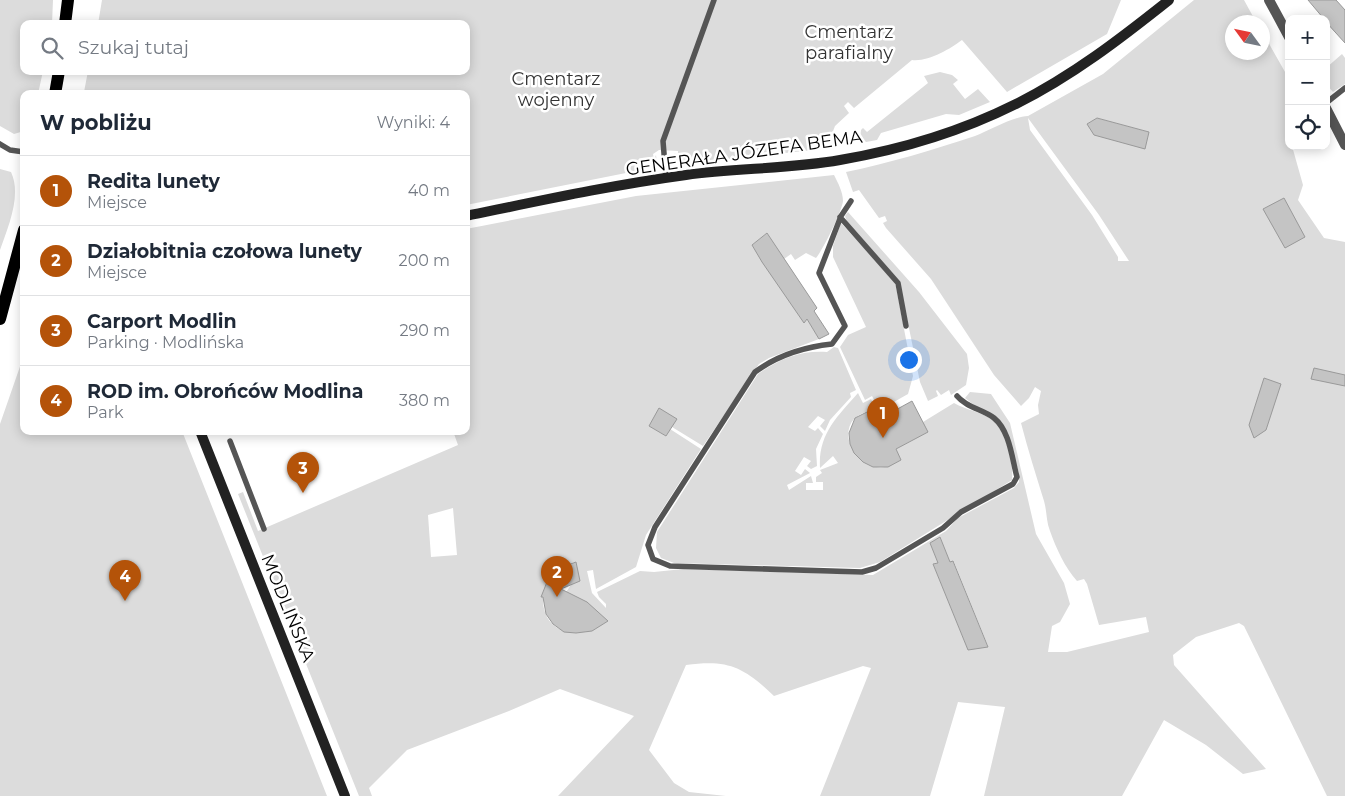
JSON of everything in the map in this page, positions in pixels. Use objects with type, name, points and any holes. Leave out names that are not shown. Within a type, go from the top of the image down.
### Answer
[{"type":"main road","points":[[66,20],[68,0]]},
{"type":"main road","points":[[56,90],[58,75]]},
{"type":"main road","points":[[0,320],[20,245]]},
{"type":"street","name":"GENERAŁA JÓZEFA BEMA","points":[[470,215],[666,178],[839,160],[909,144],[958,128],[1015,105],[1109,48],[1168,0]]},
{"type":"street","points":[[1269,0],[1285,30]]},
{"type":"street","points":[[1330,116],[1345,145]]},
{"type":"street","name":"MODLIŃSKA","points":[[202,435],[345,796]]},
{"type":"lane","points":[[666,178],[663,141],[714,0]]},
{"type":"lane","points":[[1330,100],[1345,88]]},
{"type":"lane","points":[[0,144],[10,150],[20,151]]},
{"type":"lane","points":[[851,201],[840,218],[818,273],[845,326],[832,344],[813,346],[771,360],[755,372],[655,527],[648,545],[653,559],[670,566],[862,572],[876,568],[943,528],[961,512],[1013,484],[1016,477],[1003,430],[994,419],[964,404],[957,396]]},
{"type":"lane","points":[[840,218],[898,283],[906,326]]},
{"type":"lane","points":[[230,441],[264,529]]},
{"type":"green space","points":[[0,0],[53,0],[52,20],[20,20],[20,75],[42,75],[39,90],[20,90],[20,132],[14,134],[0,126]]},
{"type":"green space","name":"Cmentarz wojenny","points":[[102,0],[1121,0],[1107,34],[1007,92],[962,40],[932,57],[912,60],[854,108],[848,102],[844,106],[849,113],[835,126],[828,144],[822,149],[681,164],[674,162],[673,158],[675,153],[678,158],[678,151],[659,150],[653,154],[654,160],[656,155],[657,163],[651,168],[470,204],[470,90],[84,90],[87,75],[470,75],[470,20],[99,20]]},
{"type":"green space","points":[[1194,0],[1244,0],[1252,15],[1225,15],[1225,60],[1270,60],[1270,45],[1285,72],[1285,150],[1293,150],[1303,185],[1298,200],[1324,238],[1345,242],[1345,796],[1327,796],[1244,626],[1239,623],[1196,637],[1173,655],[1174,665],[1266,769],[1243,774],[1206,745],[1164,720],[1122,796],[984,796],[1005,707],[958,702],[930,796],[820,796],[871,668],[863,666],[774,696],[754,678],[734,667],[701,663],[686,665],[649,750],[674,783],[689,792],[726,796],[558,796],[634,716],[560,689],[509,711],[407,750],[369,788],[372,796],[359,796],[238,494],[243,492],[258,531],[458,445],[454,435],[470,435],[470,228],[636,196],[834,175],[840,188],[843,198],[842,206],[832,230],[816,258],[806,253],[795,260],[791,254],[784,259],[767,233],[752,245],[804,322],[807,319],[819,339],[769,358],[759,364],[703,446],[672,427],[659,409],[649,426],[666,436],[670,429],[701,449],[646,535],[636,567],[596,589],[593,570],[587,571],[592,593],[606,608],[606,604],[597,592],[640,571],[654,572],[683,569],[873,575],[946,531],[958,518],[1014,488],[1019,482],[1019,473],[1005,429],[965,398],[970,392],[991,394],[1010,423],[1036,534],[1064,583],[1070,604],[1060,622],[1052,626],[1048,652],[1067,652],[1149,632],[1146,617],[1099,625],[1087,584],[1084,579],[1077,581],[1058,551],[1049,527],[1044,501],[1021,423],[1039,414],[1038,405],[1041,391],[1035,387],[1029,398],[1021,406],[994,375],[931,279],[886,228],[883,223],[887,221],[885,216],[879,218],[859,190],[853,192],[846,172],[895,160],[975,136],[1028,116],[1103,74]],"holes":[[[1028,118],[1099,215],[1129,261],[1118,261],[1118,257],[1092,215],[1030,130]],[[1097,118],[1149,132],[1145,148],[1087,124]],[[453,508],[457,555],[431,557],[428,515]],[[940,537],[950,562],[954,562],[988,646],[968,650],[933,564],[938,563],[930,543]],[[576,562],[571,585],[566,592],[594,609],[607,621],[584,631],[566,631],[553,624],[545,612],[543,597],[547,583],[558,570]]]},
{"type":"green space","points":[[1342,54],[1345,58],[1345,84],[1333,92],[1330,89],[1330,64]]},
{"type":"green space","points":[[940,72],[952,75],[958,80],[953,84],[965,99],[978,89],[990,102],[959,115],[946,114],[881,133],[877,140],[866,142],[860,139],[863,128],[867,132],[928,83],[924,76]]},
{"type":"green space","points":[[0,169],[11,172],[15,191],[13,211],[0,250]]},
{"type":"green space","points":[[848,212],[919,292],[967,354],[969,368],[966,385],[951,395],[949,390],[941,395],[937,390],[938,396],[928,401],[920,382],[900,284],[847,222],[845,216]]},
{"type":"green space","points":[[841,223],[894,281],[896,287],[913,376],[908,394],[885,407],[877,405],[872,396],[865,400],[840,347],[848,335],[866,327],[833,257],[833,246]]},
{"type":"green space","points":[[834,347],[838,348],[856,390],[850,393],[851,397],[830,420],[825,431],[820,426],[825,420],[818,416],[808,427],[815,431],[818,428],[823,434],[816,449],[817,466],[811,469],[807,466],[811,461],[804,457],[795,471],[801,475],[805,469],[810,473],[787,485],[789,490],[811,476],[813,483],[806,483],[806,490],[823,490],[823,482],[816,482],[816,477],[822,473],[820,470],[838,463],[833,456],[820,468],[822,445],[836,418],[858,393],[863,403],[871,399],[875,408],[854,419],[848,433],[849,441],[856,455],[869,465],[883,467],[901,460],[896,449],[927,432],[923,422],[954,403],[985,415],[998,426],[1008,449],[1012,465],[1012,480],[880,562],[860,568],[674,563],[661,558],[656,548],[657,532],[758,374],[782,360],[808,352],[827,352]]},
{"type":"green space","points":[[20,366],[20,435],[184,435],[327,796],[0,796],[0,424]]},
{"type":"building","points":[[1308,0],[1336,0],[1345,10],[1345,43],[1330,26],[1330,15],[1321,15]]},
{"type":"building","points":[[1097,118],[1149,132],[1145,149],[1094,135],[1087,124]]},
{"type":"building","points":[[1284,198],[1305,237],[1285,248],[1263,209]]},
{"type":"building","points":[[767,233],[817,308],[814,311],[829,334],[819,339],[807,319],[804,323],[762,262],[752,245]]},
{"type":"building","points":[[1314,368],[1345,375],[1345,386],[1311,379]]},
{"type":"building","points":[[1264,378],[1281,384],[1266,430],[1254,438],[1249,425]]},
{"type":"building","points":[[912,401],[928,432],[896,449],[901,460],[888,467],[873,467],[863,462],[854,453],[850,444],[849,433],[855,418],[875,408],[881,418]]},
{"type":"building","points":[[659,408],[677,419],[666,436],[649,426]]},
{"type":"building","points":[[940,537],[950,562],[953,561],[988,647],[968,650],[933,564],[938,563],[930,543]]},
{"type":"building","points":[[576,562],[580,581],[561,589],[587,602],[608,621],[592,631],[564,632],[553,624],[546,614],[543,597],[541,597],[547,582],[553,574],[565,566]]},
{"type":"place","name":"Redita lunety","points":[[883,438]]},
{"type":"place","name":"Carport Modlin","points":[[303,493]]},
{"type":"place","name":"Działobitnia czołowa lunety","points":[[557,597]]},
{"type":"place","name":"ROD im. Obrońców Modlina","points":[[125,601]]},
{"type":"park label","name":"Cmentarz parafialny","points":[[849,42]]}]
